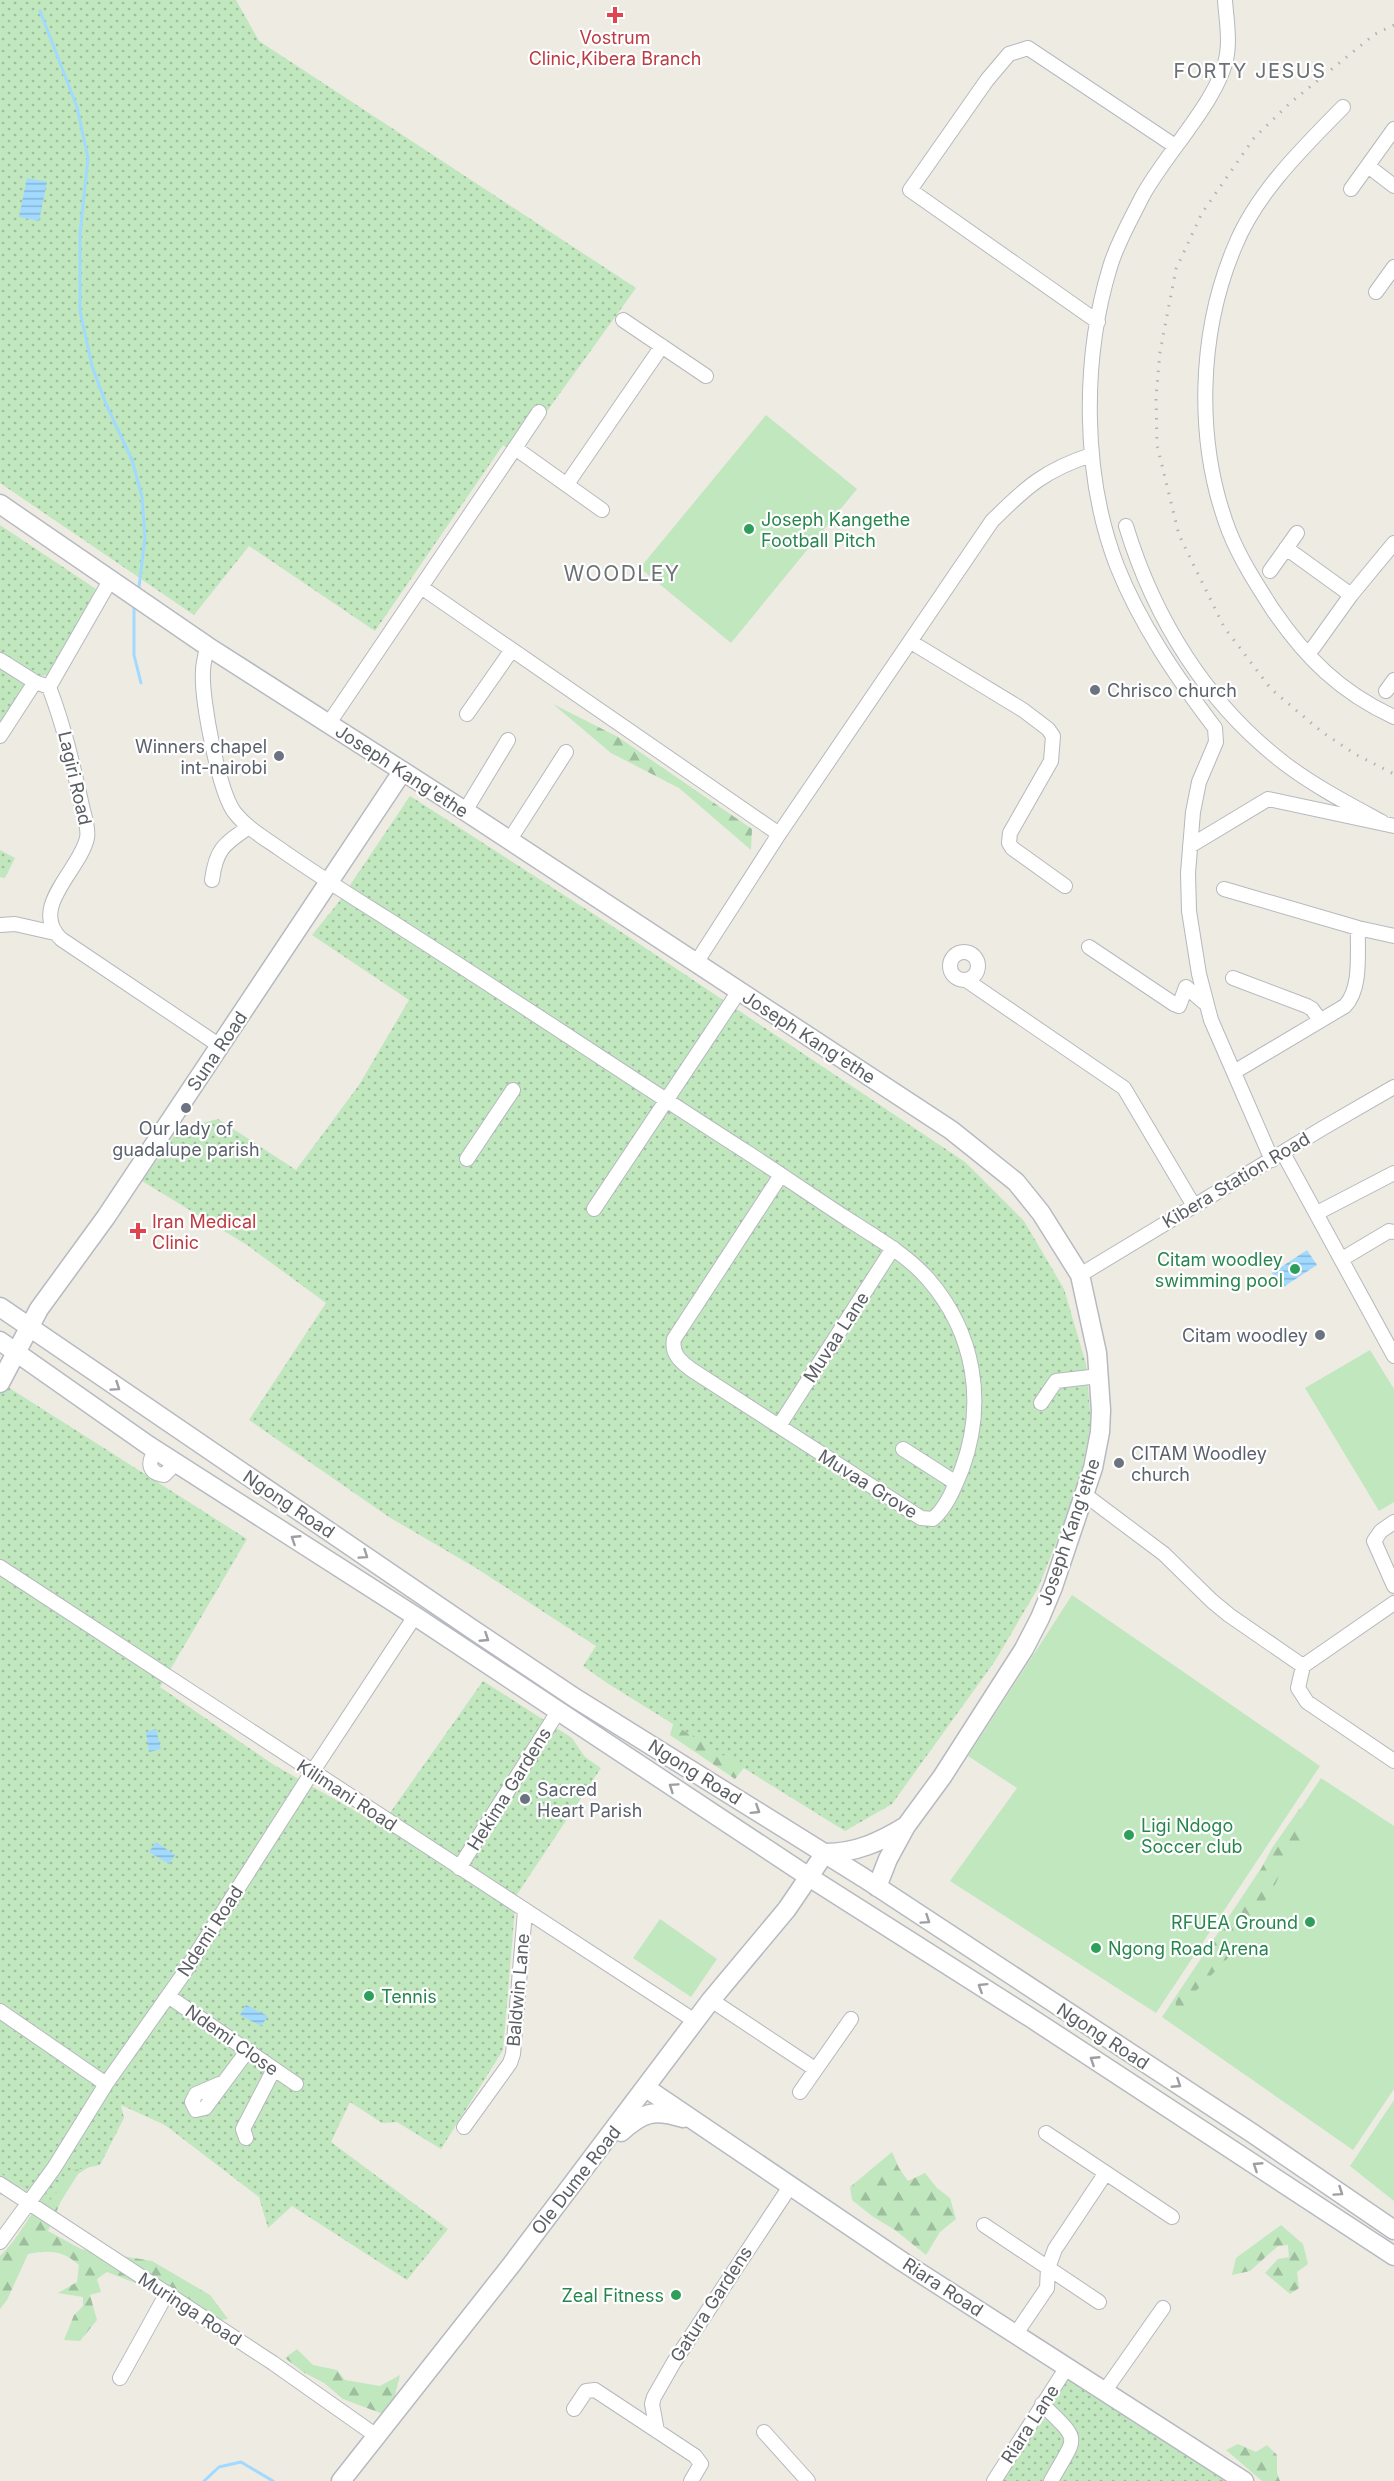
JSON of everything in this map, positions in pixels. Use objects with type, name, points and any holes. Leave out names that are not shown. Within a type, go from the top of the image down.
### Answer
[{"type":"street","points":[[1225,0],[1227,53],[1222,72],[1201,109],[1174,146],[1143,196],[1110,267],[1093,352],[1090,386],[1091,455],[1101,510],[1117,566],[1160,650],[1217,734],[1213,752],[1198,782],[1188,873],[1189,911],[1206,1004],[1234,1072],[1277,1156],[1317,1213],[1394,1356]]},
{"type":"street","points":[[1098,321],[910,190],[987,80],[1009,54],[1019,49],[1028,48],[1174,146]]},
{"type":"street","points":[[1343,107],[1272,184],[1249,218],[1235,246],[1219,291],[1210,338],[1205,382],[1205,424],[1209,455],[1228,530],[1257,586],[1311,660],[1349,692],[1394,717]]},
{"type":"street","points":[[1352,189],[1394,129]]},
{"type":"street","points":[[1368,166],[1394,186]]},
{"type":"street","points":[[1376,292],[1394,267]]},
{"type":"street","points":[[622,320],[706,376]]},
{"type":"street","points":[[567,484],[662,346]]},
{"type":"street","points":[[328,723],[539,412]]},
{"type":"street","points":[[515,448],[602,510]]},
{"type":"street","points":[[696,963],[779,834],[992,521],[1042,476],[1064,464],[1091,455]]},
{"type":"street","name":"Joseph Kang'ethe","points":[[0,504],[207,646],[465,811],[951,1130],[1016,1182],[1041,1214],[1080,1275],[1092,1325],[1099,1376],[1100,1432],[1095,1463],[1053,1587],[1024,1649],[942,1777],[906,1826],[888,1859],[877,1887]]},
{"type":"street","points":[[1126,526],[1149,592],[1164,621],[1185,656],[1226,709],[1284,763],[1342,800],[1388,824]]},
{"type":"street","points":[[1270,571],[1297,533]]},
{"type":"street","points":[[1313,648],[1351,595],[1394,543]]},
{"type":"street","points":[[1286,548],[1351,595]]},
{"type":"street","points":[[0,660],[35,682],[49,687],[111,579]]},
{"type":"street","points":[[421,587],[779,834]]},
{"type":"street","points":[[910,642],[1023,710],[1048,729],[1053,736],[1051,761],[1010,833],[1009,843],[1012,848],[1065,886]]},
{"type":"street","points":[[207,646],[203,671],[205,703],[219,773],[230,807],[249,827],[329,882],[781,1175]]},
{"type":"street","points":[[467,714],[512,651]]},
{"type":"street","points":[[0,736],[35,682]]},
{"type":"street","name":"Lagiri Road","points":[[49,687],[64,727],[87,833],[87,838],[51,909],[49,923],[55,933]]},
{"type":"street","points":[[465,811],[508,741]]},
{"type":"street","points":[[509,841],[566,752]]},
{"type":"street","name":"Suna Road","points":[[0,1383],[8,1346],[28,1328],[39,1309],[106,1217],[402,772]]},
{"type":"street","points":[[1190,846],[1268,799],[1388,824]]},
{"type":"street","points":[[212,880],[214,861],[223,845],[249,827]]},
{"type":"street","points":[[1224,888],[1358,928],[1394,936]]},
{"type":"street","points":[[0,925],[15,924],[55,933],[220,1046]]},
{"type":"street","points":[[1234,1072],[1345,1006],[1354,993],[1358,928]]},
{"type":"street","points":[[1089,946],[1174,1004],[1179,1006],[1186,987],[1206,1004]]},
{"type":"street","points":[[1233,978],[1307,1006],[1320,1020]]},
{"type":"street","points":[[966,980],[1124,1088],[1194,1206]]},
{"type":"street","points":[[594,1209],[739,991]]},
{"type":"street","name":"Kibera Station Road","points":[[1080,1275],[1394,1088]]},
{"type":"street","points":[[467,1159],[513,1090]]},
{"type":"street","points":[[1317,1213],[1394,1173]]},
{"type":"street","name":"Muvaa Grove","points":[[781,1175],[894,1248],[925,1276],[948,1306],[961,1333],[973,1378],[974,1430],[956,1483],[939,1514],[933,1519],[925,1520],[681,1363],[675,1354],[673,1342],[781,1175]]},
{"type":"street","points":[[1342,1259],[1389,1230],[1394,1232]]},
{"type":"street","name":"Muvaa Lane","points":[[779,1426],[894,1248]]},
{"type":"street","name":"Ngong Road","points":[[0,1307],[481,1636],[575,1698],[825,1853],[1252,2133],[1394,2230]]},
{"type":"street","name":"Ngong Road","points":[[8,1346],[156,1450],[415,1616],[809,1877],[1031,2018],[1394,2256]]},
{"type":"street","points":[[1041,1403],[1056,1381],[1099,1376]]},
{"type":"street","points":[[903,1449],[956,1483]]},
{"type":"street","points":[[1084,1494],[1164,1554],[1229,1615],[1303,1666]]},
{"type":"street","points":[[1394,1522],[1381,1531],[1374,1541],[1394,1586]]},
{"type":"street","name":"Kilimani Road","points":[[0,1567],[695,2021]]},
{"type":"street","points":[[1394,1603],[1303,1666],[1298,1688],[1308,1702],[1394,1761]]},
{"type":"street","name":"Ndemi Road","points":[[0,2242],[54,2168],[106,2084],[168,1996],[415,1616]]},
{"type":"street","name":"Hekima Gardens","points":[[459,1868],[559,1710]]},
{"type":"street","points":[[825,1853],[858,1850],[906,1826]]},
{"type":"street","name":"Ole Dume Road","points":[[341,2481],[378,2437],[604,2145],[711,2000],[787,1909],[825,1853]]},
{"type":"street","name":"Baldwin Lane","points":[[464,2127],[505,2070],[513,2054],[525,1911]]},
{"type":"street","name":"Ndemi Close","points":[[168,1996],[296,2084]]},
{"type":"street","points":[[711,2000],[815,2069]]},
{"type":"street","points":[[0,2011],[106,2084]]},
{"type":"street","points":[[800,2092],[851,2019]]},
{"type":"street","points":[[224,2082],[248,2050]]},
{"type":"street","points":[[246,2138],[243,2129],[274,2069]]},
{"type":"street","name":"Riara Road","points":[[646,2088],[1015,2335],[1244,2481]]},
{"type":"street","points":[[604,2145],[644,2115],[654,2112],[696,2122]]},
{"type":"street","points":[[1046,2133],[1172,2217]]},
{"type":"street","points":[[1015,2335],[1047,2288],[1048,2268],[1055,2249],[1105,2174]]},
{"type":"street","name":"Muringa Road","points":[[0,2184],[273,2363],[378,2437]]},
{"type":"street","name":"Gatura Gardens","points":[[657,2431],[652,2404],[654,2397],[674,2362],[782,2195],[791,2185]]},
{"type":"street","points":[[984,2225],[1099,2302]]},
{"type":"street","points":[[120,2378],[167,2294]]},
{"type":"street","points":[[1104,2392],[1163,2308]]},
{"type":"street","name":"Riara Lane","points":[[994,2481],[1067,2367]]},
{"type":"street","points":[[574,2409],[586,2391],[595,2390],[694,2456],[701,2464],[691,2481]]},
{"type":"street","points":[[1042,2404],[1073,2438],[1073,2445],[1051,2481]]},
{"type":"street","points":[[764,2432],[808,2481]]},
{"type":"green space","points":[[0,0],[236,0],[259,41],[636,288],[516,454],[503,445],[375,631],[249,546],[194,615],[0,483]]},
{"type":"green space","name":"Joseph Kangethe Football Pitch","points":[[766,415],[857,489],[731,643],[640,568]]},
{"type":"green space","points":[[0,525],[96,589],[50,675],[38,676],[0,740]]},
{"type":"green space","points":[[553,704],[618,737],[752,829],[751,850],[679,788],[611,753]]},
{"type":"green space","points":[[410,796],[626,935],[965,1162],[1024,1221],[1064,1289],[1086,1364],[1091,1423],[1078,1489],[1038,1588],[995,1661],[892,1804],[845,1831],[607,1683],[583,1666],[596,1646],[476,1568],[389,1517],[249,1420],[326,1303],[247,1245],[142,1181],[179,1129],[218,1119],[296,1170],[359,1085],[409,1000],[312,935],[338,903]]},
{"type":"green space","points":[[0,850],[15,858],[5,878],[0,877]]},
{"type":"green space","points":[[1370,1350],[1394,1389],[1394,1502],[1379,1511],[1305,1388]]},
{"type":"green space","points":[[0,1382],[247,1539],[160,1687],[274,1765],[380,1827],[483,1681],[572,1738],[585,1757],[601,1768],[516,1896],[503,2050],[441,2149],[397,2122],[382,2123],[350,2102],[331,2142],[448,2229],[407,2280],[292,2206],[268,2228],[259,2197],[165,2125],[121,2105],[124,2118],[100,2165],[75,2170],[46,2205],[0,2173]]},
{"type":"green space","name":"Ligi Ndogo Soccer club","points":[[1072,1595],[1320,1766],[1156,2013],[950,1881],[1017,1788],[968,1756]]},
{"type":"green space","points":[[675,1718],[747,1764],[735,1779],[670,1735]]},
{"type":"green space","name":"RFUEA Ground","points":[[1321,1778],[1394,1826],[1394,2089],[1353,2150],[1162,2017]]},
{"type":"green space","points":[[1300,1808],[1307,1818],[1303,1847],[1285,1860],[1276,1883],[1231,1955],[1193,1994],[1175,2020],[1176,1999],[1250,1890],[1272,1848]]},
{"type":"green space","points":[[660,1919],[717,1959],[691,1997],[633,1958]]},
{"type":"green space","points":[[0,1958],[127,2031],[100,2160],[78,2174],[61,2201],[48,2231],[81,2249],[152,2261],[210,2295],[228,2319],[203,2322],[138,2284],[107,2272],[97,2279],[101,2292],[90,2295],[97,2320],[80,2341],[64,2340],[74,2315],[83,2306],[83,2297],[58,2293],[77,2282],[79,2265],[67,2256],[55,2252],[28,2254],[7,2300],[0,2309],[0,2256],[43,2198],[24,2186],[0,2195]]},
{"type":"green space","points":[[1394,2100],[1394,2201],[1350,2166]]},
{"type":"green space","points":[[892,2152],[908,2181],[925,2173],[937,2188],[950,2198],[956,2219],[940,2232],[926,2255],[852,2200],[850,2187]]},
{"type":"green space","points":[[1281,2225],[1303,2244],[1308,2264],[1297,2272],[1299,2288],[1290,2294],[1265,2273],[1278,2259],[1289,2257],[1288,2245],[1278,2246],[1250,2271],[1232,2275],[1236,2258]]},
{"type":"green space","points":[[297,2349],[313,2365],[337,2370],[345,2380],[380,2386],[400,2375],[394,2399],[383,2414],[343,2399],[324,2383],[303,2372],[285,2358]]},
{"type":"green space","points":[[1067,2374],[1225,2481],[997,2481]]},
{"type":"green space","points":[[1238,2444],[1256,2452],[1267,2445],[1277,2455],[1277,2473],[1280,2481],[1262,2481],[1226,2450]]},
{"type":"water","points":[[27,178],[47,182],[39,221],[19,217]]},
{"type":"water","name":"Citam woodley swimming pool","points":[[1307,1250],[1317,1265],[1282,1288],[1272,1273]]},
{"type":"water","points":[[156,1729],[161,1749],[149,1752],[146,1732]]},
{"type":"water","points":[[156,1842],[175,1855],[169,1864],[149,1852]]},
{"type":"water","points":[[246,2005],[268,2016],[261,2026],[240,2015]]},
{"type":"waterway","points":[[40,11],[77,107],[88,158],[80,234],[80,311],[92,366],[106,404],[132,460],[142,497],[145,538],[139,587]]},
{"type":"waterway","points":[[134,607],[134,655],[141,683]]},
{"type":"waterway","points":[[204,2481],[219,2467],[241,2462],[273,2481]]},
{"type":"railway","points":[[1394,25],[1375,34],[1290,103],[1254,138],[1202,213],[1176,269],[1160,352],[1156,397],[1157,445],[1179,535],[1224,627],[1271,689],[1322,732],[1355,754],[1394,774]]},
{"type":"place","name":"Vostrum Clinic,Kibera Branch","points":[[615,15]]},
{"type":"place","name":"Joseph Kangethe Football Pitch","points":[[749,529]]},
{"type":"place","name":"Chrisco church","points":[[1095,690]]},
{"type":"place","name":"Winners chapel int-nairobi","points":[[279,756]]},
{"type":"place","name":"Our lady of guadalupe parish","points":[[186,1108]]},
{"type":"place","name":"Iran Medical Clinic","points":[[138,1231]]},
{"type":"place","name":"Citam woodley swimming pool","points":[[1295,1269]]},
{"type":"place","name":"Citam woodley","points":[[1320,1335]]},
{"type":"place","name":"CITAM Woodley church","points":[[1119,1463]]},
{"type":"place","name":"Sacred Heart Parish","points":[[525,1799]]},
{"type":"place","name":"Ligi Ndogo Soccer club","points":[[1129,1835]]},
{"type":"place","name":"RFUEA Ground","points":[[1310,1922]]},
{"type":"place","name":"Ngong Road Arena","points":[[1096,1948]]},
{"type":"place","name":"Tennis","points":[[369,1996]]},
{"type":"place","name":"Zeal Fitness","points":[[676,2295]]},
{"type":"district","name":"FORTY JESUS","points":[[1250,71]]},
{"type":"district","name":"WOODLEY","points":[[622,573]]}]
